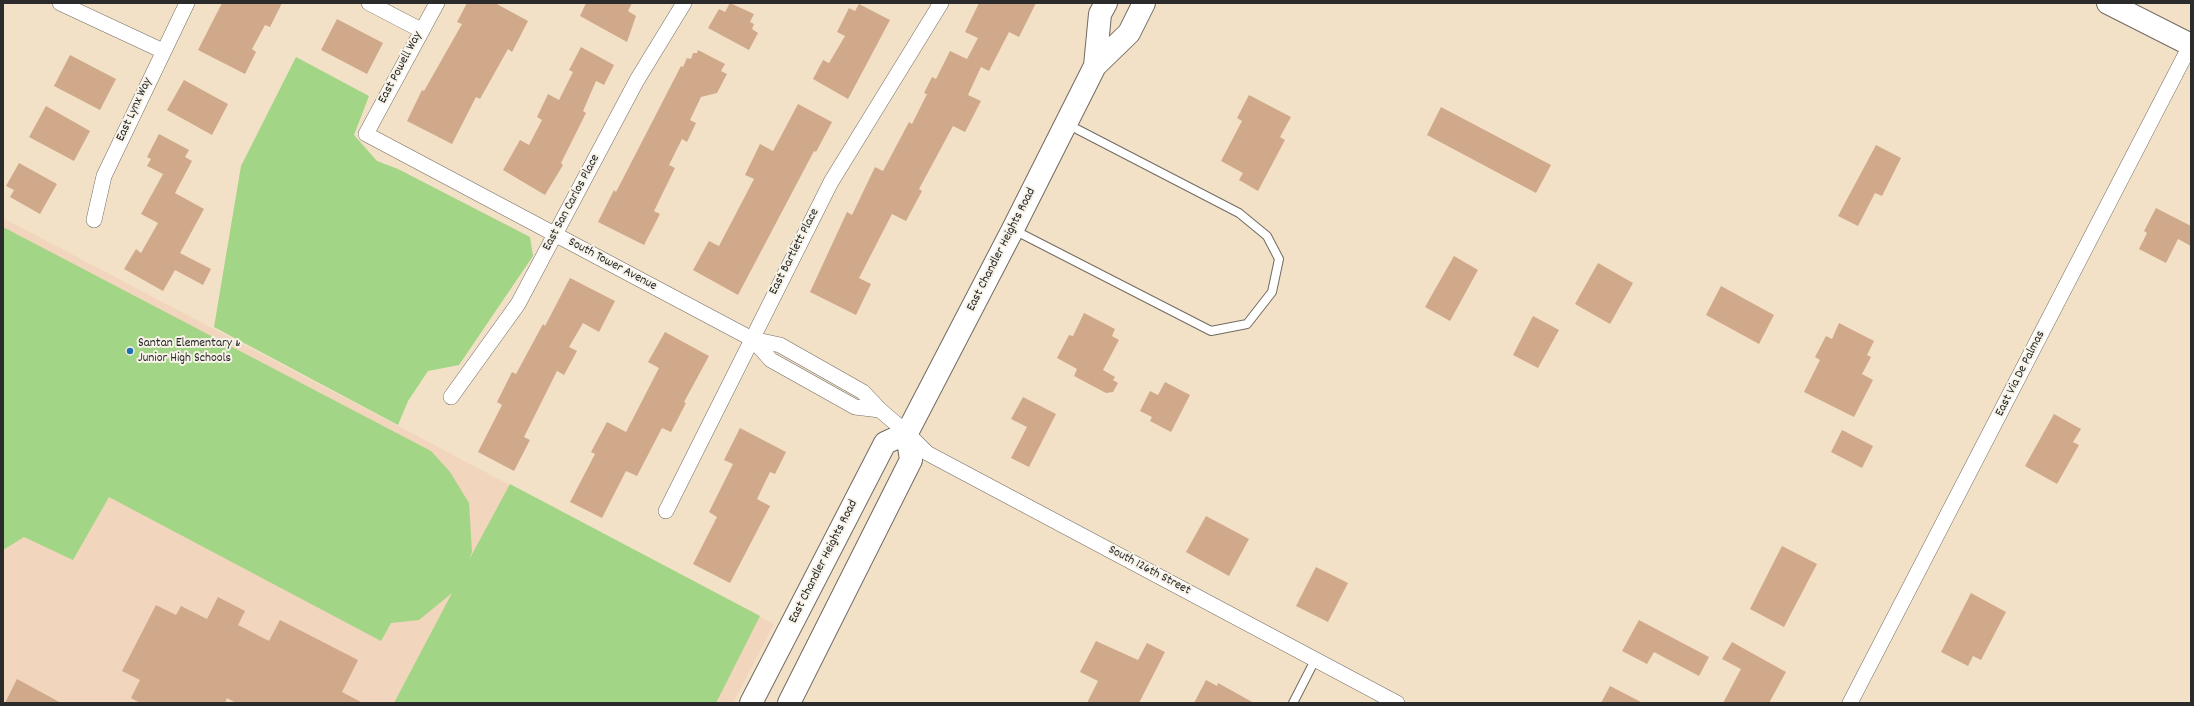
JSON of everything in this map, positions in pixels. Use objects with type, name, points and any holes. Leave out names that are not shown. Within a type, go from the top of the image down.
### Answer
[{"type":"main road","name":"East Chandler Heights Road","points":[[1095,66],[1100,14],[1106,3]]},
{"type":"main road","name":"East Chandler Heights Road","points":[[751,703],[885,443],[907,433],[1013,229],[1095,66],[1129,33],[1144,3]]},
{"type":"main road","points":[[2108,3],[2191,45]]},
{"type":"main road","points":[[789,703],[911,460],[907,433]]},
{"type":"street","points":[[60,3],[163,51]]},
{"type":"street","name":"East Lynx Way","points":[[94,220],[104,176],[187,3]]},
{"type":"street","points":[[369,3],[421,30]]},
{"type":"street","name":"East Powell Way","points":[[366,134],[421,30],[437,3]]},
{"type":"street","name":"East San Carlos Place","points":[[452,398],[518,304],[637,80],[684,3]]},
{"type":"street","name":"East Bartlett Place","points":[[666,511],[830,182],[941,3]]},
{"type":"street","name":"East Via De Palmas","points":[[1850,703],[2191,45]]},
{"type":"street","name":"South Tower Avenue","points":[[366,134],[752,339],[771,360],[855,407],[880,410],[907,433]]},
{"type":"street","name":"South 126th Street","points":[[907,433],[927,453],[1397,703]]},
{"type":"lane","points":[[1013,229],[1211,331],[1247,324],[1272,292],[1279,259],[1268,236],[1239,213],[1066,124]]},
{"type":"lane","points":[[1293,703],[1315,660]]},
{"type":"shaded area","name":"Santan Elementary & Junior High Schools","points":[[3,218],[774,624],[733,703],[3,703]]},
{"type":"green space","points":[[296,57],[369,96],[354,135],[377,161],[398,169],[530,237],[533,256],[459,365],[428,371],[408,401],[398,425],[214,327],[241,166]]},
{"type":"green space","name":"Santan Elementary & Junior High Schools","points":[[3,227],[431,451],[450,472],[469,503],[472,552],[469,560],[510,484],[760,616],[716,703],[394,703],[452,593],[419,620],[391,623],[381,641],[109,497],[73,560],[24,537],[3,550]]},
{"type":"building","points":[[222,3],[282,3],[270,27],[265,25],[252,49],[256,52],[245,74],[198,50]]},
{"type":"building","points":[[467,3],[495,3],[528,21],[512,52],[508,49],[480,99],[476,97],[452,144],[407,121],[422,90],[424,91],[462,24],[457,22]]},
{"type":"building","points":[[586,3],[632,3],[628,11],[636,16],[627,42],[580,16]]},
{"type":"building","points":[[730,3],[754,14],[750,22],[754,24],[752,29],[758,33],[749,50],[708,28],[719,9],[725,12]]},
{"type":"building","points":[[979,3],[1036,3],[1019,37],[1009,32],[989,71],[981,67],[968,95],[981,101],[965,132],[953,126],[919,189],[922,191],[906,221],[892,214],[859,278],[871,284],[856,315],[810,292],[847,212],[852,215],[875,167],[883,171],[909,122],[912,124],[927,94],[924,93],[932,77],[936,79],[950,51],[967,59],[978,38],[965,32]]},
{"type":"building","points":[[859,4],[890,20],[848,99],[813,79],[823,60],[829,63],[845,36],[837,32],[849,8],[855,11]]},
{"type":"building","points":[[337,19],[383,43],[367,74],[321,50]]},
{"type":"building","points":[[581,47],[614,65],[604,85],[596,81],[583,111],[586,113],[561,163],[563,165],[545,195],[503,170],[520,140],[529,145],[542,120],[537,117],[548,94],[559,100],[573,72],[569,70]]},
{"type":"building","points":[[698,50],[725,64],[721,71],[727,74],[717,93],[701,97],[690,120],[696,123],[687,142],[682,139],[669,165],[675,168],[654,211],[660,214],[644,245],[598,222],[614,190],[616,192],[681,66],[683,67],[687,58],[691,59],[693,53],[697,53]]},
{"type":"building","points":[[70,55],[116,79],[100,110],[54,86]]},
{"type":"building","points":[[184,80],[228,104],[212,135],[167,110]]},
{"type":"building","points":[[1249,95],[1291,117],[1280,137],[1285,140],[1258,191],[1239,180],[1243,173],[1221,161],[1242,121],[1237,118]]},
{"type":"building","points":[[798,104],[832,122],[816,152],[814,151],[738,295],[693,270],[709,241],[719,246],[754,179],[745,175],[760,144],[773,151]]},
{"type":"building","points":[[46,106],[90,131],[74,161],[29,137]]},
{"type":"building","points":[[1441,107],[1551,165],[1536,193],[1427,135]]},
{"type":"building","points":[[159,134],[189,150],[185,157],[192,161],[175,193],[204,209],[180,253],[211,269],[203,285],[175,270],[163,291],[124,269],[136,249],[141,253],[158,223],[141,214],[163,174],[147,166],[151,159],[147,157]]},
{"type":"building","points":[[1876,145],[1901,158],[1882,196],[1875,193],[1858,226],[1838,216]]},
{"type":"building","points":[[19,163],[57,184],[40,214],[10,197],[14,190],[6,186]]},
{"type":"building","points":[[2156,208],[2191,226],[2191,246],[2178,239],[2166,263],[2139,249],[2147,233],[2144,231]]},
{"type":"building","points":[[1454,256],[1478,270],[1450,321],[1425,307]]},
{"type":"building","points":[[1598,263],[1633,283],[1610,324],[1575,304]]},
{"type":"building","points":[[570,278],[615,301],[599,332],[583,323],[569,347],[577,351],[564,375],[557,371],[524,437],[530,440],[514,471],[478,452],[502,405],[497,402],[512,372],[516,374],[543,324],[545,326]]},
{"type":"building","points":[[1721,286],[1774,315],[1759,344],[1706,315]]},
{"type":"building","points":[[1084,313],[1115,329],[1112,336],[1119,340],[1103,370],[1115,377],[1113,380],[1118,383],[1113,392],[1106,393],[1074,376],[1077,369],[1057,358],[1069,335],[1073,336]]},
{"type":"building","points":[[1533,316],[1559,330],[1538,368],[1513,355]]},
{"type":"building","points":[[1839,323],[1874,341],[1867,355],[1871,357],[1862,374],[1873,380],[1854,417],[1804,392],[1820,360],[1815,357],[1826,336],[1832,339]]},
{"type":"building","points":[[665,332],[709,356],[684,402],[686,403],[671,432],[662,428],[637,476],[626,471],[602,518],[570,502],[595,454],[591,452],[607,422],[626,432],[659,368],[648,362]]},
{"type":"building","points":[[1165,382],[1190,395],[1171,432],[1150,421],[1152,417],[1140,411],[1150,391],[1158,395]]},
{"type":"building","points":[[1023,397],[1056,414],[1029,467],[1011,458],[1027,427],[1011,419]]},
{"type":"building","points":[[2054,414],[2081,429],[2073,442],[2079,445],[2057,484],[2025,466]]},
{"type":"building","points":[[740,428],[786,452],[775,474],[770,472],[757,499],[770,506],[730,583],[693,564],[717,517],[709,512],[733,464],[724,460]]},
{"type":"building","points":[[1842,430],[1873,446],[1862,468],[1831,452]]},
{"type":"building","points":[[1206,516],[1249,539],[1229,576],[1186,552]]},
{"type":"building","points":[[1782,546],[1817,564],[1784,627],[1750,609]]},
{"type":"building","points":[[1316,567],[1348,583],[1328,622],[1296,606]]},
{"type":"building","points":[[1971,593],[2006,612],[1981,660],[1973,656],[1968,666],[1941,652]]},
{"type":"building","points":[[218,597],[245,611],[238,625],[269,641],[280,620],[358,660],[342,692],[363,703],[236,703],[227,698],[225,703],[140,703],[131,698],[140,680],[122,671],[156,605],[176,615],[181,606],[207,619]]},
{"type":"building","points":[[1639,620],[1709,657],[1699,676],[1654,652],[1647,664],[1622,651]]},
{"type":"building","points":[[1096,641],[1138,660],[1147,643],[1165,652],[1139,703],[1087,703],[1098,681],[1080,672]]},
{"type":"building","points":[[1732,642],[1786,672],[1769,703],[1723,703],[1741,669],[1722,659]]},
{"type":"building","points":[[17,679],[61,703],[5,703]]},
{"type":"building","points":[[1206,680],[1217,686],[1218,683],[1254,703],[1194,703]]},
{"type":"building","points":[[1610,686],[1643,703],[1601,703]]},
{"type":"place","name":"Santan Elementary & Junior High Schools","points":[[130,351]]}]
